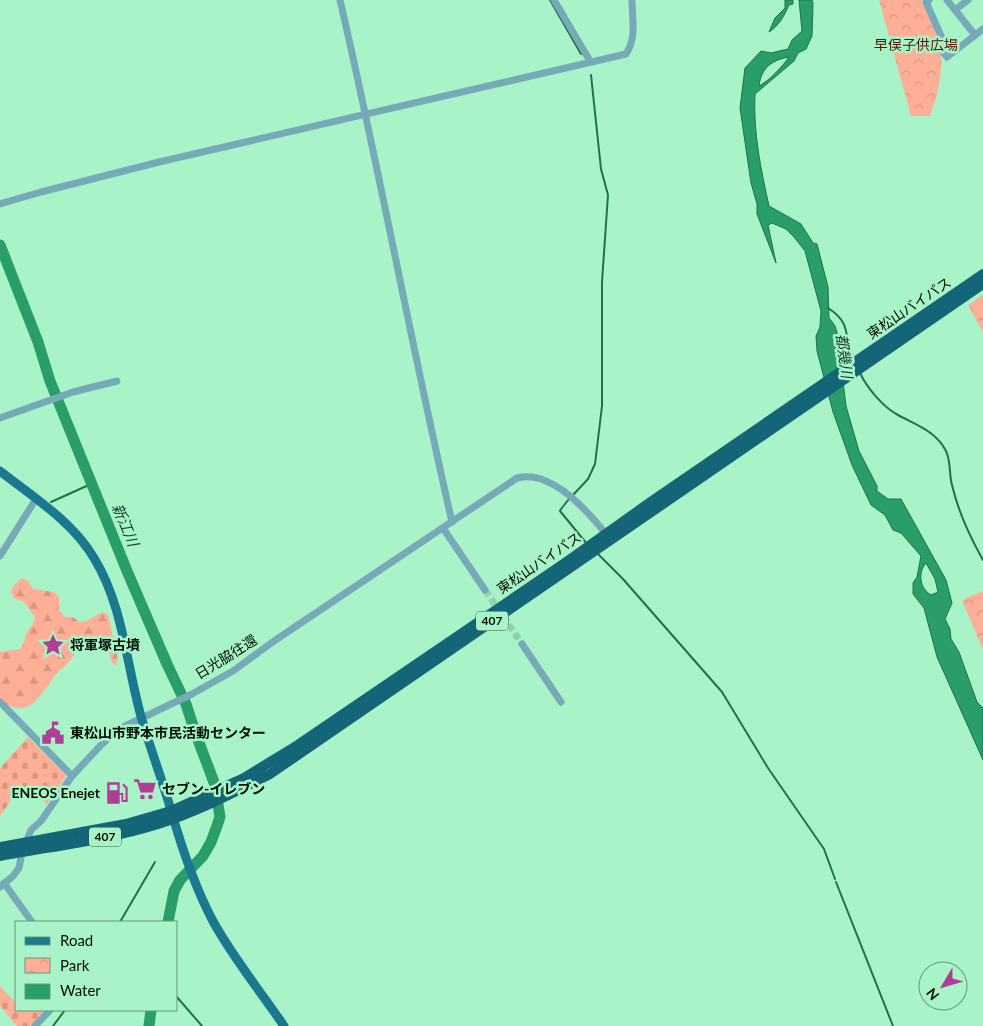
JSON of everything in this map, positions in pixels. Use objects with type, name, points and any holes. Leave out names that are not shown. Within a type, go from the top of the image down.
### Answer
[{"type":"highway","name":"東松山バイパス","points":[[0,856],[64,834],[172,815],[270,774],[943,306],[983,274]]},
{"type":"highway","name":"東松山バイパス","points":[[943,306],[983,284]]},
{"type":"highway","name":"東松山バイパス","points":[[228,791],[606,534],[751,438]]},
{"type":"highway","name":"東松山バイパス","points":[[0,847],[23,847]]},
{"type":"main road","points":[[0,471],[68,526],[93,556],[109,586],[142,717],[195,882],[220,934],[284,1026]]},
{"type":"street","points":[[340,0],[426,410],[452,522]]},
{"type":"street","points":[[554,0],[590,61]]},
{"type":"street","points":[[0,204],[108,175],[626,54],[633,40],[632,0]]},
{"type":"street","points":[[929,0],[926,2],[942,38],[944,52],[947,57],[983,29]]},
{"type":"street","points":[[947,0],[975,35]]},
{"type":"street","points":[[955,10],[968,0]]},
{"type":"street","points":[[0,418],[73,392],[117,381]]},
{"type":"street","name":"日光脇往還","points":[[142,717],[192,694],[233,671],[517,478],[525,476],[544,479],[562,491],[590,516],[606,534]]},
{"type":"street","points":[[0,556],[36,499]]},
{"type":"street","points":[[443,528],[485,590]]},
{"type":"street","points":[[522,644],[562,702]]},
{"type":"street","points":[[0,702],[72,776]]},
{"type":"street","points":[[31,921],[2,885],[19,868],[23,847],[31,830],[41,821],[72,776],[102,744],[120,728],[142,717]]},
{"type":"street","points":[[35,1026],[49,1011]]},
{"type":"green space","name":"早俣子供広場","points":[[879,0],[921,0],[932,22],[940,46],[941,66],[939,87],[930,116],[911,116]]},
{"type":"green space","points":[[983,295],[983,332],[968,305]]},
{"type":"green space","points":[[22,578],[28,581],[33,589],[54,592],[59,597],[59,610],[65,617],[73,617],[79,622],[86,621],[103,612],[108,615],[118,660],[116,665],[113,664],[108,646],[102,642],[93,639],[82,641],[72,659],[56,674],[39,697],[26,707],[18,708],[10,706],[0,699],[0,652],[20,649],[35,617],[24,602],[14,598],[11,591]]},
{"type":"green space","points":[[983,591],[983,650],[962,600]]},
{"type":"green space","points":[[28,737],[65,774],[65,778],[47,804],[21,786],[0,816],[0,768]]},
{"type":"green space","points":[[0,986],[15,1002],[15,1011],[44,1011],[30,1026],[17,1026],[0,1006]]},
{"type":"water","points":[[785,0],[793,0],[793,4],[789,5],[778,24],[769,32],[775,18],[785,8]]},
{"type":"water","points":[[799,0],[812,0],[812,36],[806,49],[798,53],[794,61],[755,94],[756,137],[769,206],[801,224],[813,243],[817,244],[828,287],[829,318],[834,324],[837,334],[837,347],[846,406],[859,451],[877,486],[877,491],[888,499],[901,499],[946,580],[952,603],[945,619],[950,629],[951,639],[959,652],[977,702],[983,708],[983,760],[937,657],[924,608],[913,594],[913,583],[917,577],[921,556],[901,533],[893,530],[885,515],[871,505],[852,465],[833,412],[817,351],[816,336],[820,327],[821,311],[805,251],[786,229],[772,223],[768,225],[776,263],[757,214],[757,204],[751,183],[740,108],[745,68],[761,51],[771,53],[788,49],[792,40],[802,31]],"holes":[[[789,57],[776,73],[759,86],[762,74],[768,66],[777,60]],[[926,563],[935,579],[938,592],[931,595],[924,588],[921,580],[923,567]]]},
{"type":"waterway","points":[[550,0],[581,54]]},
{"type":"waterway","points":[[573,495],[588,479],[595,464],[602,406],[602,282],[608,195],[601,169],[591,75]]},
{"type":"waterway","name":"新江川","points":[[0,245],[38,342],[50,381],[127,571],[186,704],[215,785],[220,817],[217,826],[203,856],[180,880],[174,891],[168,921]]},
{"type":"waterway","name":"都幾川","points":[[828,308],[836,314],[844,325],[853,359]]},
{"type":"waterway","name":"都幾川","points":[[860,373],[871,391],[881,402],[898,415],[931,433],[942,444],[948,455],[951,481],[961,514],[983,560]]},
{"type":"waterway","points":[[51,502],[91,484]]},
{"type":"waterway","points":[[569,499],[560,511],[587,544]]},
{"type":"waterway","points":[[598,554],[623,579],[722,692],[768,768],[824,849],[835,879]]},
{"type":"waterway","points":[[121,921],[155,862]]},
{"type":"waterway","points":[[836,882],[893,1026]]},
{"type":"waterway","points":[[178,998],[202,1026]]},
{"type":"waterway","points":[[53,1026],[64,1011]]},
{"type":"waterway","points":[[149,1026],[151,1011]]},
{"type":"tunnel","points":[[485,590],[522,644]]},
{"type":"place","name":"将軍塚古墳","points":[[53,645]]},
{"type":"place","name":"東松山市野本市民活動センター","points":[[53,733]]},
{"type":"place","name":"セブン-イレブン","points":[[145,789]]},
{"type":"place","name":"ENEOS Enejet","points":[[117,793]]}]
